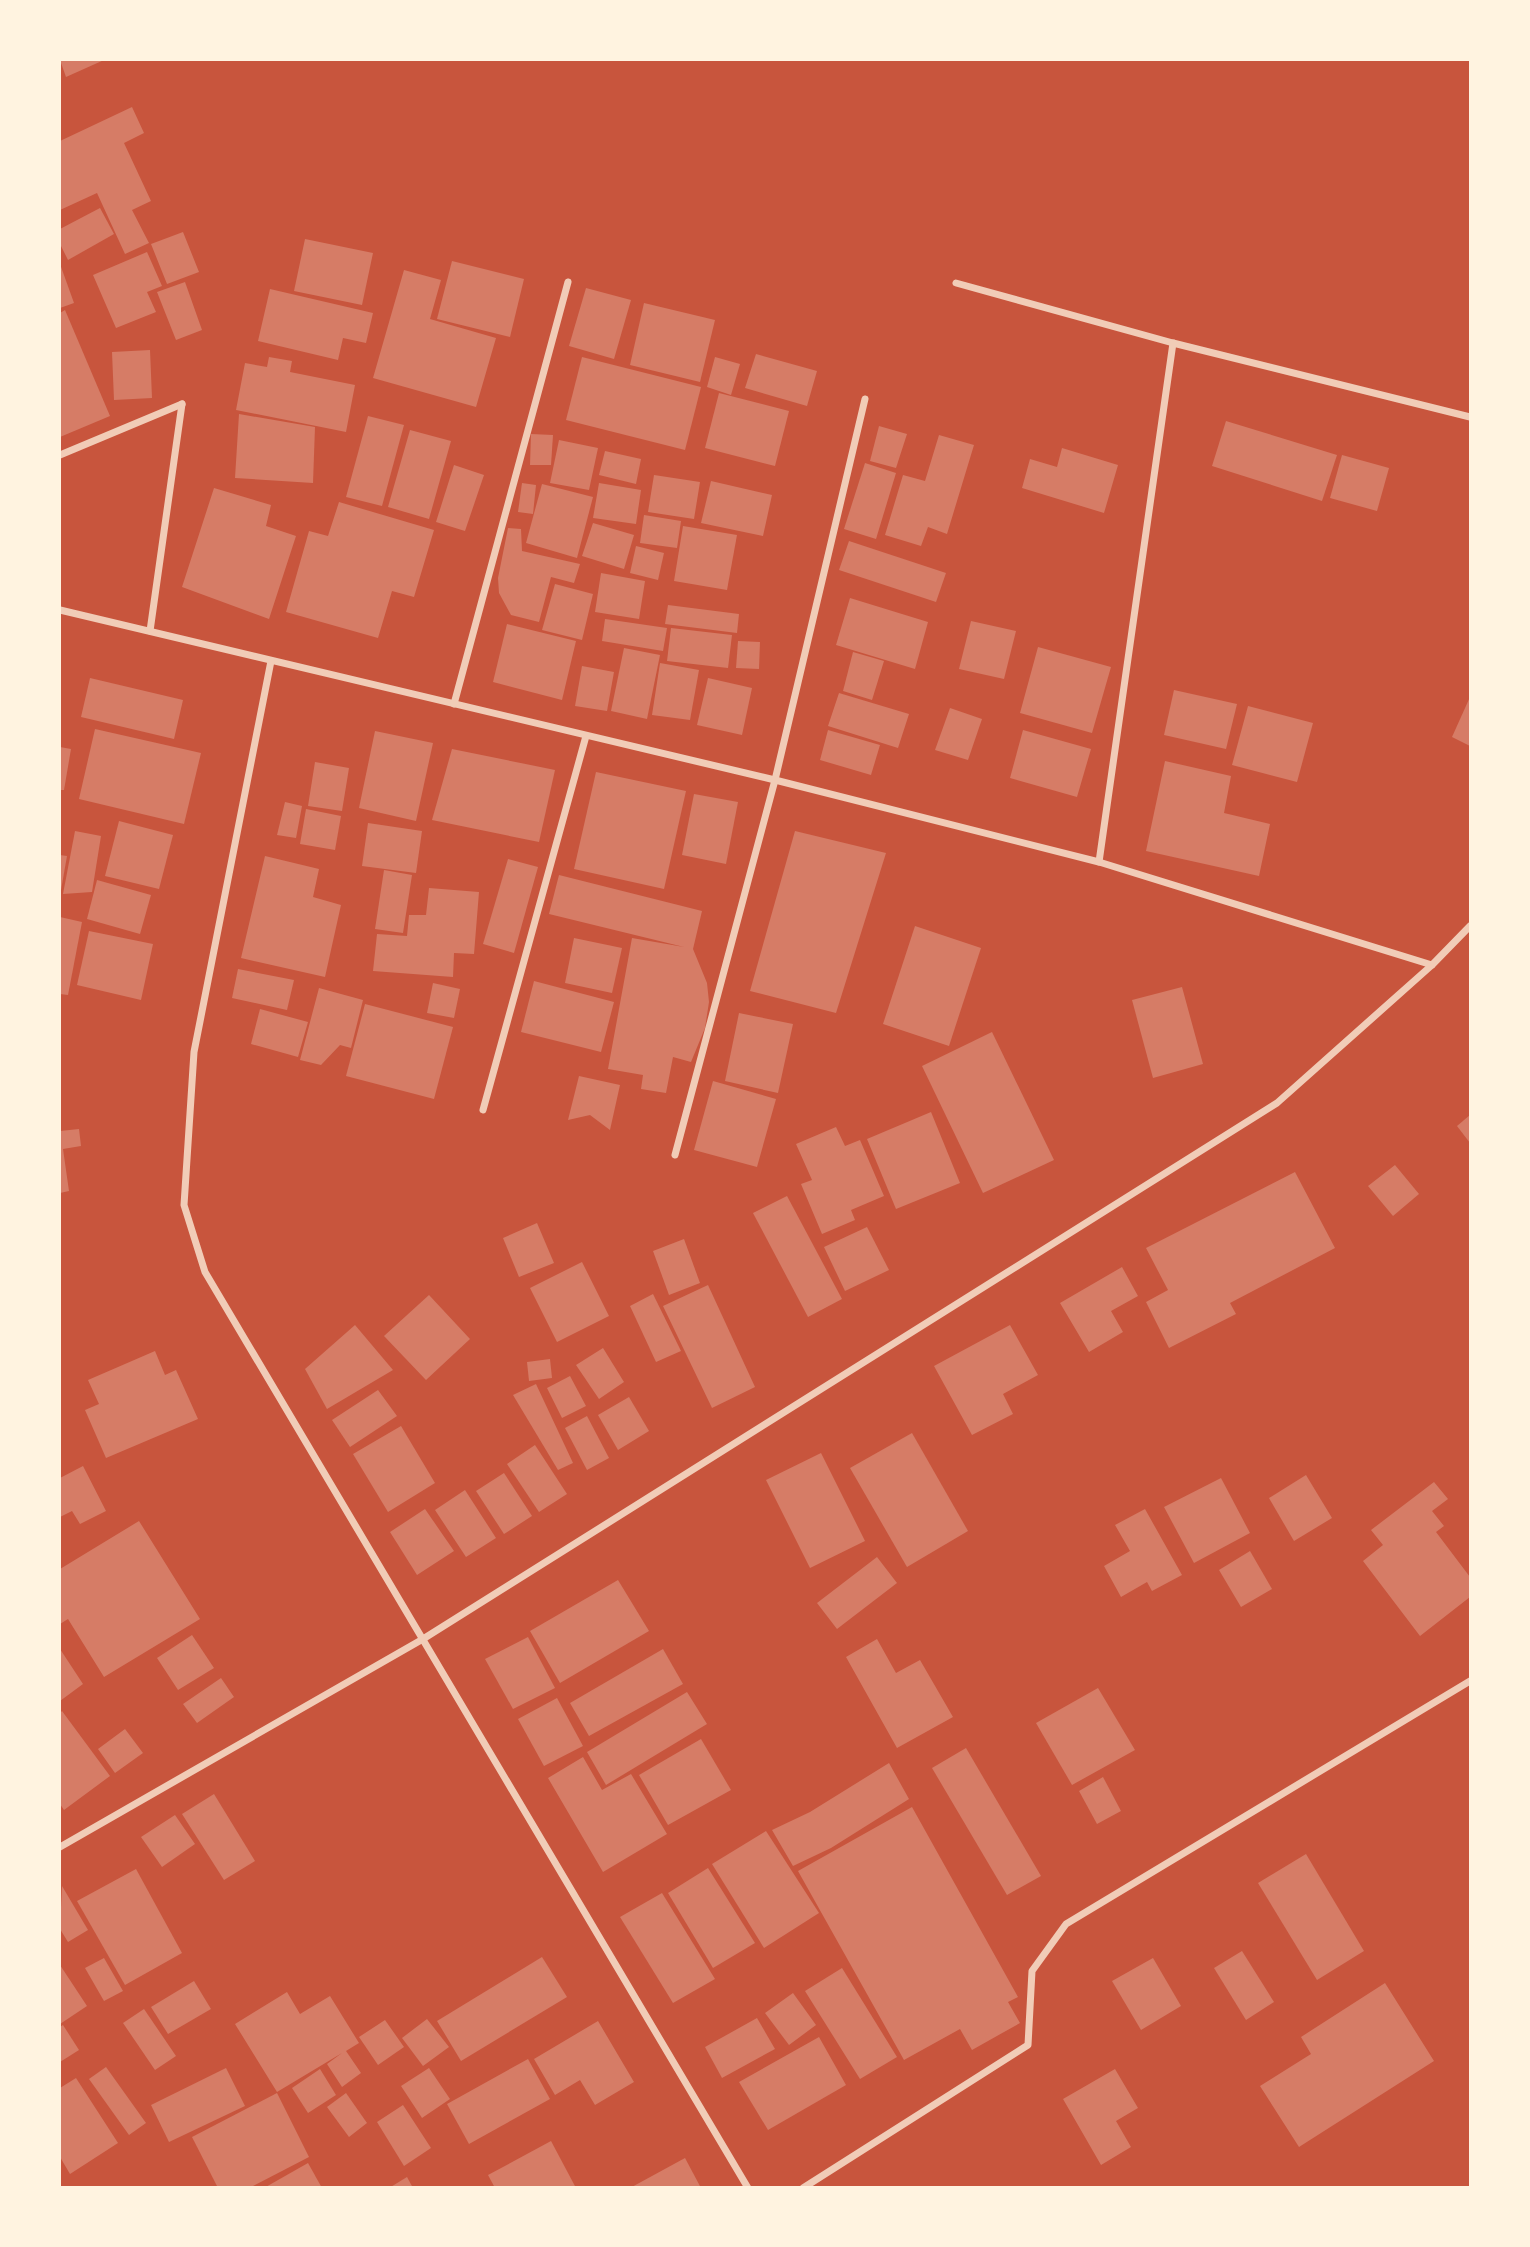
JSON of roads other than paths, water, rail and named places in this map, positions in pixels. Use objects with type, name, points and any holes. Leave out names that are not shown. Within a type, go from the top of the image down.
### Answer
[{"type":"street","points":[[454,704],[568,282]]},
{"type":"street","points":[[956,283],[1173,343],[1471,417]]},
{"type":"street","points":[[1099,862],[1173,343]]},
{"type":"street","points":[[676,1155],[775,780],[864,399]]},
{"type":"street","points":[[60,455],[183,404],[150,632]]},
{"type":"street","points":[[60,610],[775,780],[1099,862],[1432,965]]},
{"type":"street","points":[[271,660],[194,1052],[184,1205],[205,1272],[748,2188]]},
{"type":"street","points":[[483,1110],[586,736]]},
{"type":"street","points":[[60,1847],[423,1639],[1277,1103],[1432,965],[1471,926]]},
{"type":"street","points":[[803,2188],[1028,2045],[1032,1970],[1066,1924],[1471,1682]]}]
